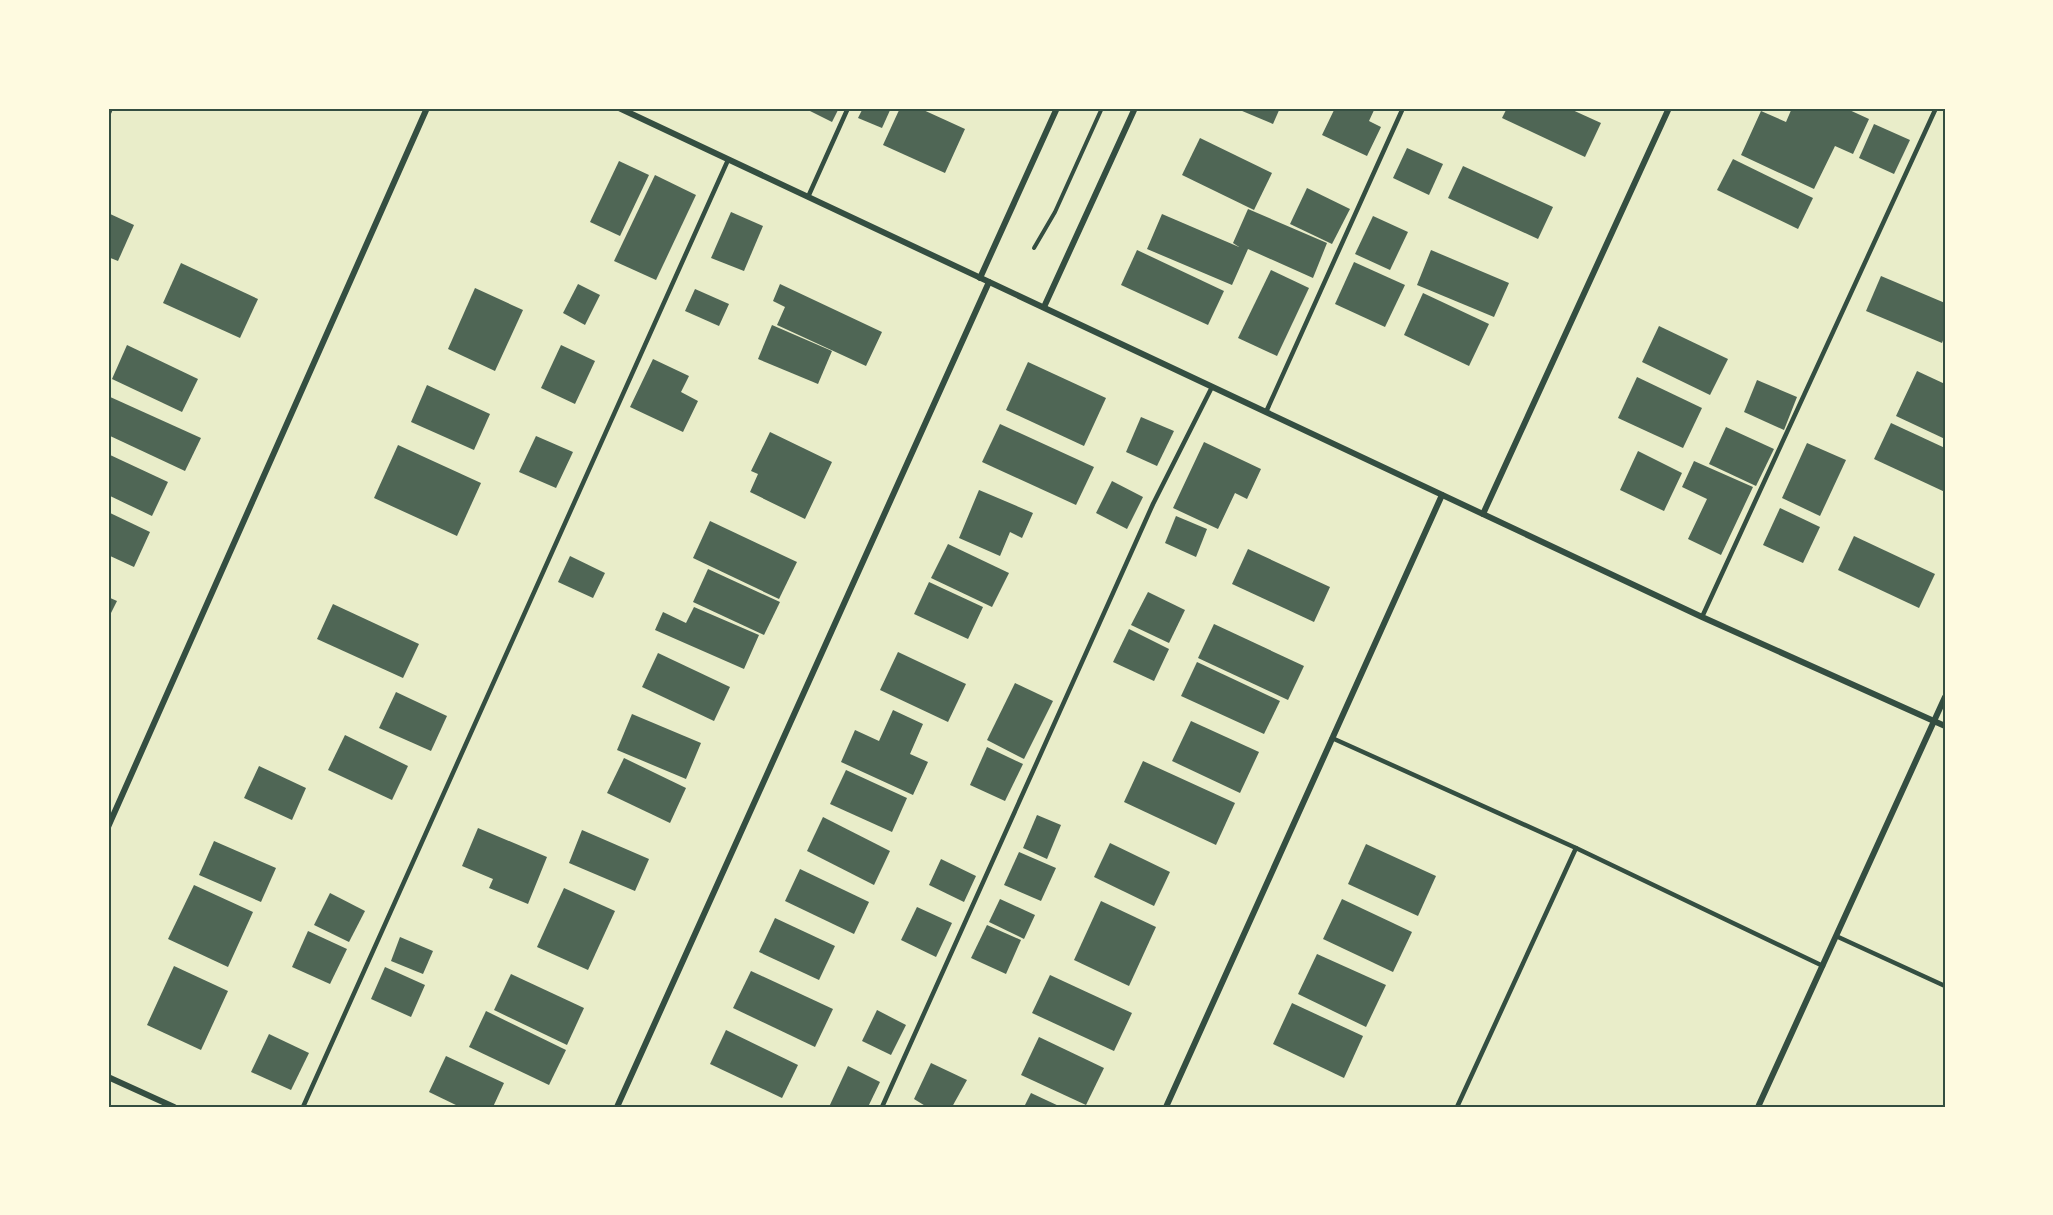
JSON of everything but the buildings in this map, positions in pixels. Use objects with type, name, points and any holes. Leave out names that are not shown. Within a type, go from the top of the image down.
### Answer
[{"type":"street","points":[[108,827],[427,108]]},
{"type":"street","points":[[619,108],[1702,617],[1945,726]]},
{"type":"street","points":[[635,116],[639,108]]},
{"type":"street","points":[[980,278],[1057,108]]},
{"type":"street","points":[[1044,308],[1135,108]]},
{"type":"street","points":[[1483,514],[1669,108]]},
{"type":"street","points":[[617,1107],[988,282]]},
{"type":"street","points":[[1166,1107],[1442,495]]},
{"type":"street","points":[[1758,1107],[1945,697]]},
{"type":"street","points":[[108,1077],[174,1107]]},
{"type":"lane","points":[[108,115],[111,108]]},
{"type":"lane","points":[[808,197],[848,108]]},
{"type":"lane","points":[[1266,412],[1403,108]]},
{"type":"lane","points":[[1702,617],[1936,108]]},
{"type":"lane","points":[[303,1107],[728,160]]},
{"type":"lane","points":[[882,1107],[1148,515],[1212,387]]},
{"type":"lane","points":[[1332,738],[1576,848],[1823,966]]},
{"type":"lane","points":[[1457,1107],[1576,848]]},
{"type":"lane","points":[[1836,936],[1945,986]]},
{"type":"path","points":[[1034,248],[1055,212],[1102,108]]}]
